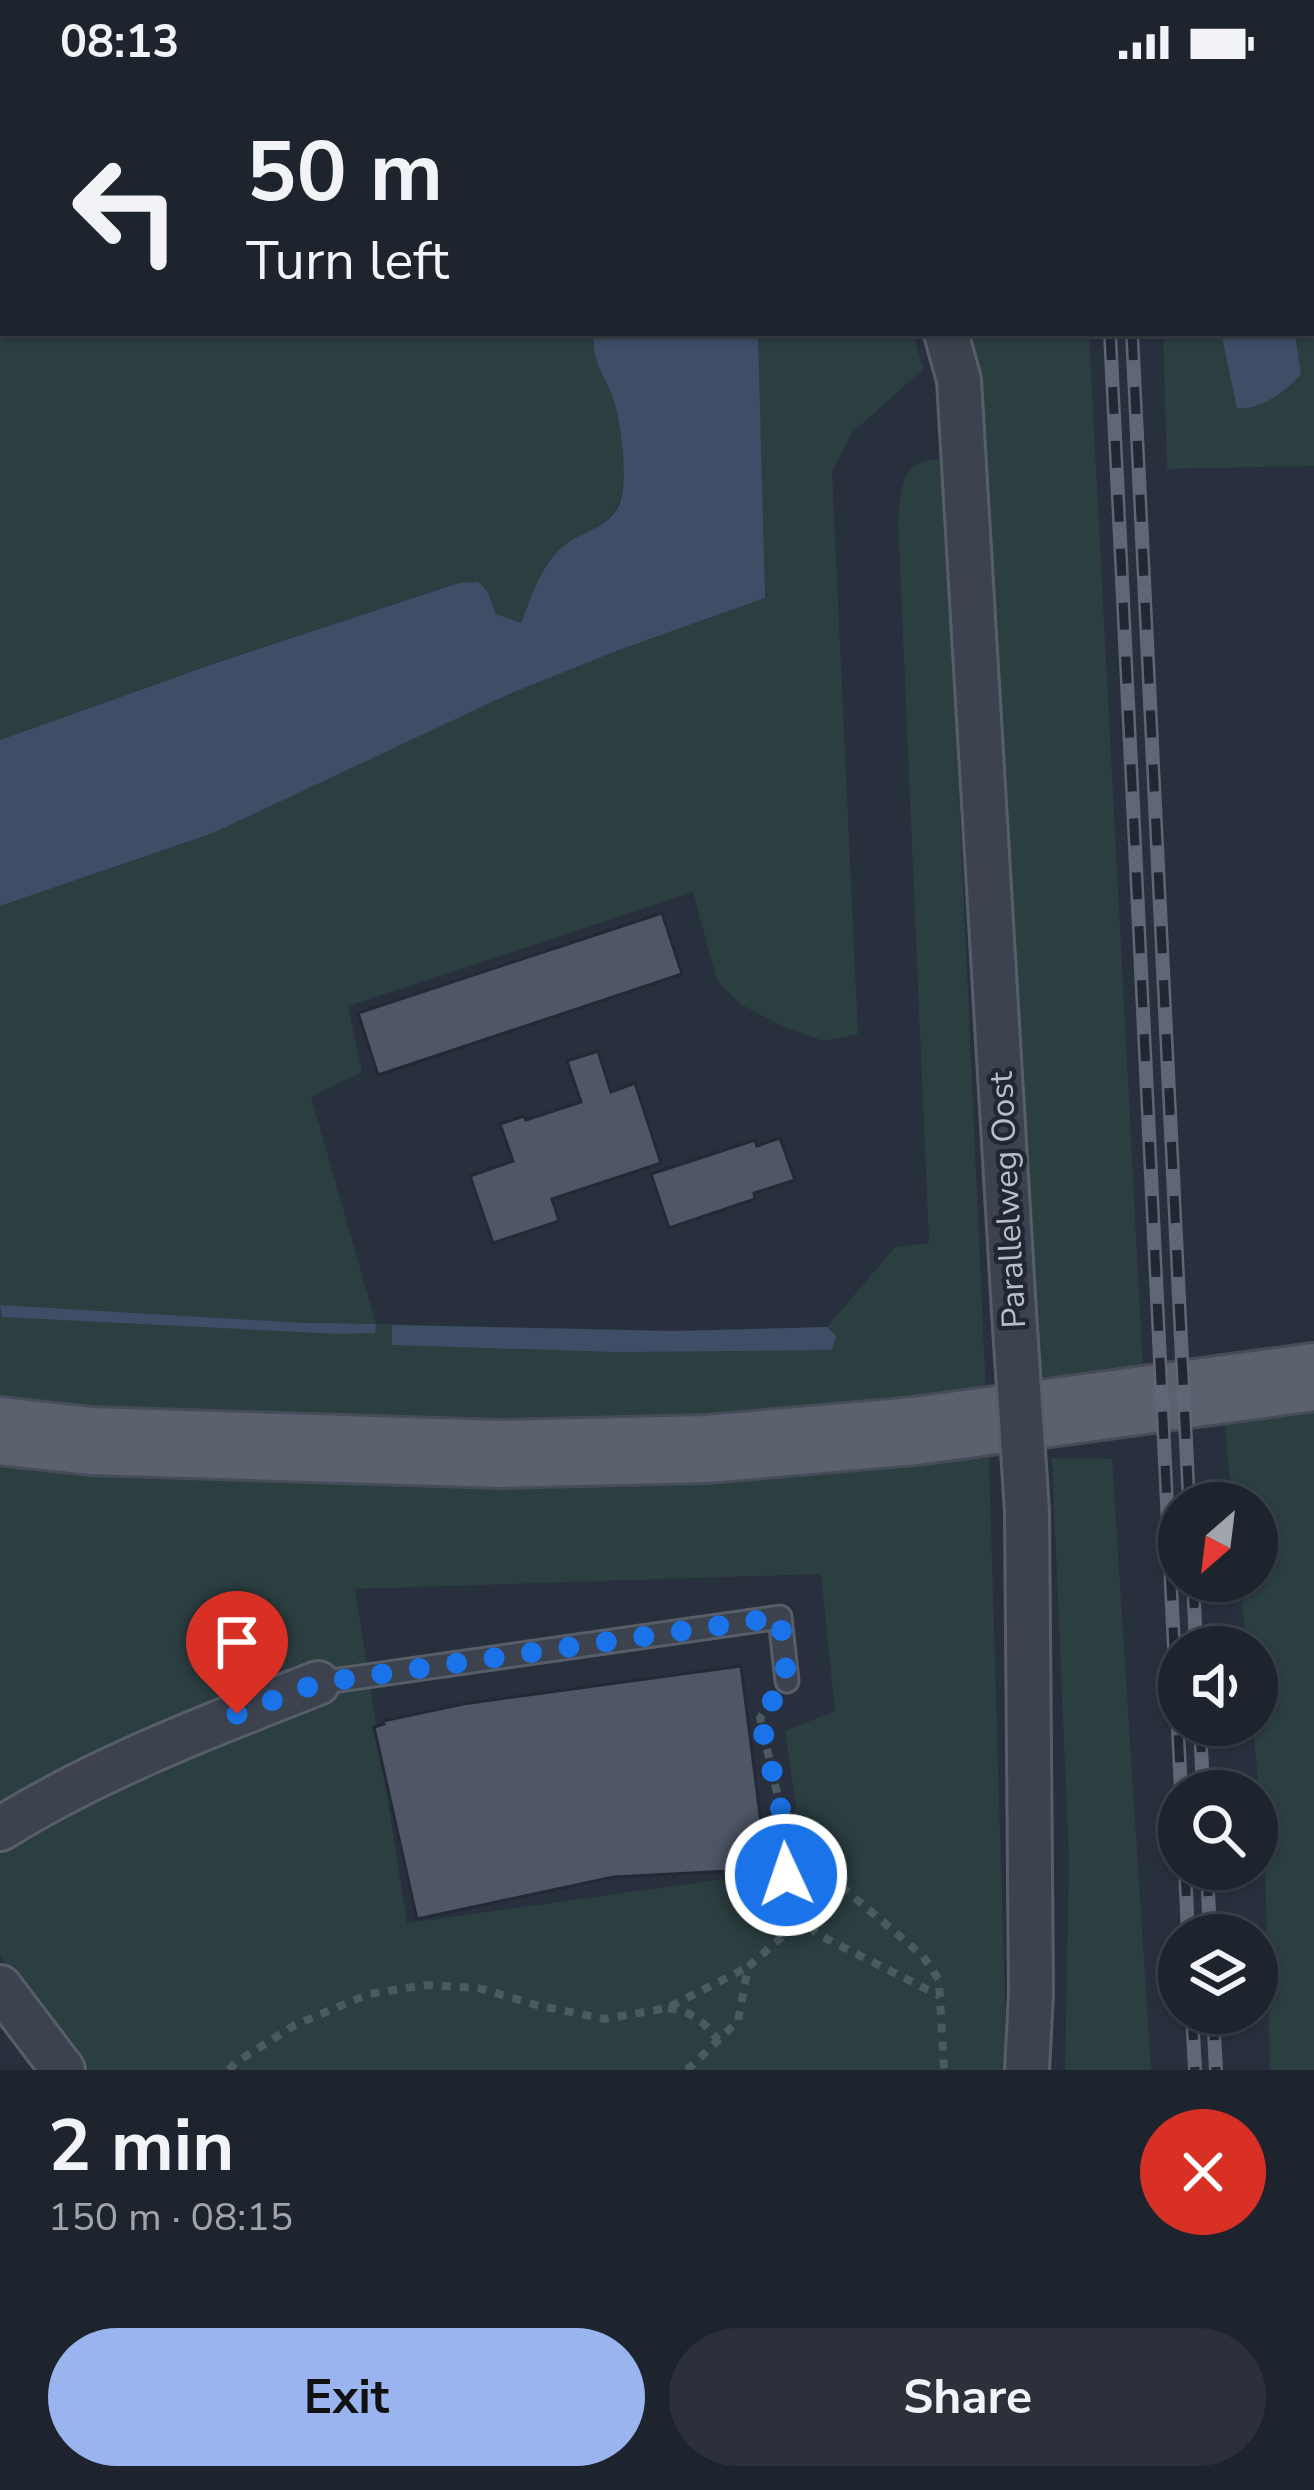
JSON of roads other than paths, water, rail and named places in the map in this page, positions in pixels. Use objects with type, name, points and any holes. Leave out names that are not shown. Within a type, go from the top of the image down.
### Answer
[{"type":"main road","points":[[0,1430],[91,1442],[502,1454],[707,1449],[915,1431],[1314,1377]]},
{"type":"street","name":"Parallelweg Oost","points":[[947,336],[959,380],[1028,1513],[1028,2070]]},
{"type":"street","points":[[0,1829],[157,1746],[318,1683]]},
{"type":"street","points":[[0,1988],[63,2070]]},
{"type":"lane","points":[[318,1683],[780,1617],[787,1681]]},
{"type":"water","points":[[594,336],[758,336],[765,598],[507,695],[213,833],[0,906],[0,740],[459,583],[478,582],[496,614],[521,623],[553,557],[567,543],[608,520],[622,495],[618,419]]},
{"type":"water","points":[[1222,336],[1295,336],[1301,374],[1272,398],[1237,408]]},
{"type":"water","points":[[0,1305],[376,1324],[375,1333],[340,1334],[2,1317]]},
{"type":"water","points":[[392,1325],[672,1331],[827,1327],[836,1336],[832,1350],[617,1352],[392,1345]]},
{"type":"railway","points":[[1110,336],[1180,1770]]},
{"type":"railway","points":[[1132,336],[1188,1482]]},
{"type":"railway","points":[[1194,1602],[1195,1626]]},
{"type":"railway","points":[[1201,1746],[1202,1770]]},
{"type":"railway","points":[[1186,1890],[1187,1914]]},
{"type":"railway","points":[[1208,1890],[1209,1914]]},
{"type":"railway","points":[[1193,2034],[1195,2070]]},
{"type":"railway","points":[[1214,2034],[1216,2070]]}]
